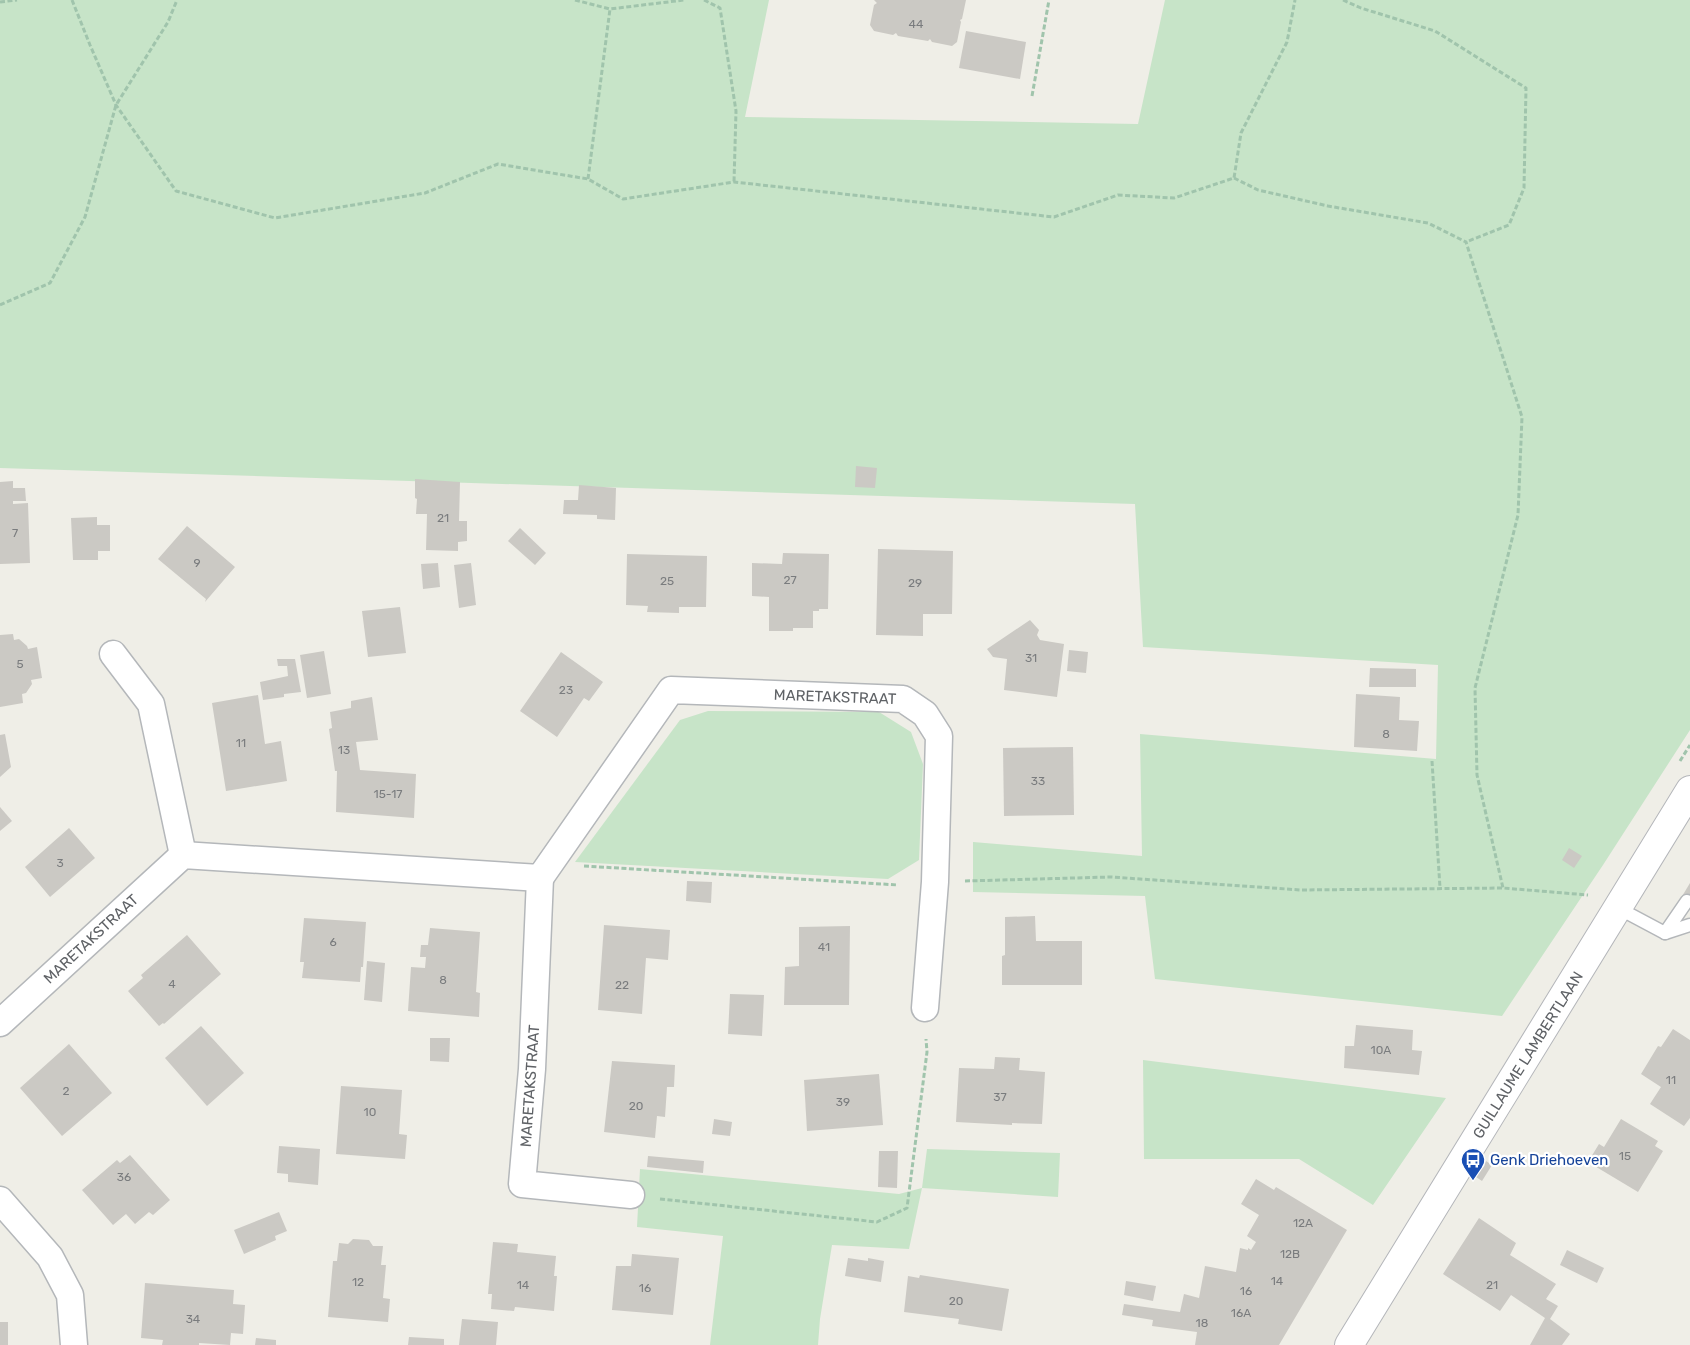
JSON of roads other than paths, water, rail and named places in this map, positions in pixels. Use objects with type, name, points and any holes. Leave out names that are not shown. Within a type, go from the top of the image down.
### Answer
[{"type":"street","points":[[113,654],[150,704],[183,855],[540,878]]},
{"type":"street","name":"MARETAKSTRAAT","points":[[644,1197],[522,1184],[532,1069],[540,878],[671,690],[903,699],[925,714],[939,736],[935,882],[925,1008]]},
{"type":"street","name":"GUILLAUME LAMBERTLAAN","points":[[1349,1345],[1607,902],[1686,805]]},
{"type":"street","name":"MARETAKSTRAAT","points":[[0,1023],[183,855]]},
{"type":"street","points":[[0,1200],[50,1257],[70,1295],[74,1345]]},
{"type":"lane","points":[[1665,933],[1687,901]]},
{"type":"lane","points":[[1607,902],[1665,933],[1690,924]]},
{"type":"place","name":"Genk Driehoeven","points":[[1473,1181]]}]
